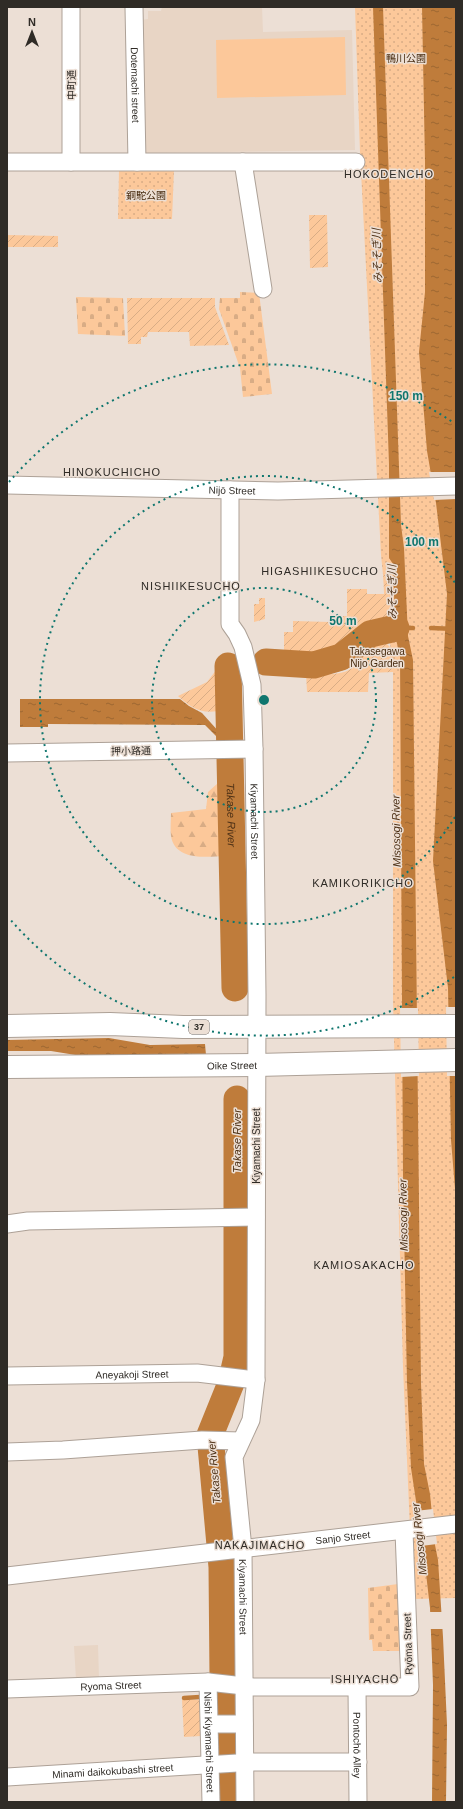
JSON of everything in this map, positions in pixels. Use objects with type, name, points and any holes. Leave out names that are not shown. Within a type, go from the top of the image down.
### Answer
[{"type":"main road","name":"37","points":[[7,1026],[110,1024],[183,1027],[456,1026]]},
{"type":"main road","name":"Oike Street","points":[[7,1067],[257,1065],[392,1060],[456,1060]]},
{"type":"street","name":"中町通","points":[[71,7],[71,162]]},
{"type":"street","name":"Dotemachi street","points":[[134,7],[137,162]]},
{"type":"street","points":[[7,162],[356,162]]},
{"type":"street","points":[[243,162],[263,289]]},
{"type":"street","name":"Nijō Street","points":[[7,485],[278,491],[456,486]]},
{"type":"street","name":"Kiyamachi Street","points":[[230,490],[230,624],[243,647],[252,685],[239,750],[257,1026],[257,1065],[244,1217],[251,1420],[234,1457],[239,1724],[226,1764],[245,1802]]},
{"type":"street","name":"押小路通","points":[[7,753],[239,750]]},
{"type":"street","points":[[7,1224],[28,1221],[244,1217]]},
{"type":"street","name":"Aneyakoji Street","points":[[7,1376],[197,1373],[250,1379]]},
{"type":"street","points":[[7,1452],[63,1450],[210,1440],[241,1441]]},
{"type":"street","name":"Sanjo Street","points":[[7,1576],[456,1524]]},
{"type":"street","name":"Ryōma Street","points":[[238,1686],[410,1687],[409,1530]]},
{"type":"street","name":"Ryoma Street","points":[[7,1689],[212,1682],[238,1686]]},
{"type":"street","name":"Nishi Kiyamachi Street","points":[[211,1802],[226,1764],[213,1724],[212,1682]]},
{"type":"street","name":"Pontochō Alley","points":[[357,1687],[358,1802]]},
{"type":"street","points":[[213,1724],[239,1724]]},
{"type":"street","name":"Minami daikokubashi street","points":[[7,1777],[226,1764],[358,1762]]},
{"type":"shaded area","points":[[162,7],[262,7],[263,32],[352,30],[355,150],[144,153],[141,20],[148,19],[148,11],[161,11]]},
{"type":"shaded area","points":[[98,1645],[99,1678],[76,1679],[74,1646]]},
{"type":"green space","name":"鴨川公園","points":[[355,7],[456,7],[456,1598],[413,1599],[403,1367],[393,1002],[393,672],[381,555],[360,152]]},
{"type":"green space","points":[[345,37],[346,95],[217,98],[216,40]]},
{"type":"green space","name":"銅駝公園","points":[[174,170],[172,219],[118,219],[119,171]]},
{"type":"green space","points":[[309,215],[327,215],[328,267],[310,268]]},
{"type":"green space","points":[[7,235],[58,236],[58,247],[7,247]]},
{"type":"green space","points":[[240,292],[259,293],[272,394],[243,397],[240,368],[219,309],[220,298],[240,298]]},
{"type":"green space","points":[[76,297],[123,298],[125,336],[78,334]]},
{"type":"green space","points":[[127,298],[215,298],[215,307],[229,345],[190,346],[189,332],[148,332],[147,337],[141,337],[141,344],[128,344]]},
{"type":"green space","name":"Takasegawa Nijo Garden","points":[[383,567],[391,567],[392,621],[387,623],[387,627],[372,630],[360,639],[355,637],[343,643],[330,655],[315,662],[288,660],[284,649],[284,632],[293,632],[293,621],[330,622],[330,617],[347,616],[347,589],[367,589],[367,594],[384,594]]},
{"type":"green space","points":[[259,598],[265,598],[265,619],[254,622],[254,604],[259,604]]},
{"type":"green space","name":"Takasegawa Nijo Garden","points":[[387,633],[387,644],[392,649],[393,672],[369,673],[368,692],[307,692],[306,673],[291,673],[290,666],[312,667],[318,674],[342,673],[354,666],[358,661],[363,644],[372,637]]},
{"type":"green space","points":[[217,669],[218,711],[212,712],[196,709],[178,696],[207,682]]},
{"type":"green space","points":[[218,783],[224,785],[225,856],[201,857],[185,854],[178,850],[171,836],[171,813],[206,809],[208,792]]},
{"type":"green space","points":[[398,1584],[401,1651],[373,1651],[372,1640],[369,1640],[368,1588]]},
{"type":"green space","points":[[182,1700],[199,1700],[201,1736],[184,1737]]},
{"type":"water","points":[[373,7],[383,7],[401,525],[404,548],[408,636],[413,660],[421,1383],[424,1464],[430,1494],[438,1560],[443,1637],[447,1725],[446,1802],[432,1802],[433,1685],[430,1608],[423,1547],[411,1468],[407,1383],[403,1175],[400,655],[395,636],[391,632],[390,628],[390,624],[395,622],[393,564],[389,558],[389,464]]},
{"type":"water","points":[[422,7],[456,7],[456,1201],[451,1140],[448,988],[433,861],[447,594],[436,503],[427,451],[419,352],[425,292],[425,162]]},
{"type":"water","points":[[354,640],[360,643],[359,654],[353,666],[338,672],[326,673],[321,672],[314,665],[344,646]]},
{"type":"water","points":[[20,699],[180,699],[202,713],[220,733],[221,741],[205,725],[48,724],[48,727],[20,727]]},
{"type":"water","points":[[109,1038],[150,1045],[205,1044],[206,1055],[94,1058],[51,1051],[7,1051],[7,1040]]},
{"type":"pier","points":[[429,472],[456,472],[456,499],[434,500]]},
{"type":"pier","points":[[446,1007],[456,1007],[456,1076],[447,1076]]},
{"type":"pier","points":[[400,1008],[418,1008],[419,1076],[401,1077]]},
{"type":"pier","points":[[433,1509],[437,1544],[421,1546],[415,1511]]},
{"type":"pier","points":[[428,1612],[443,1612],[443,1629],[428,1629]]},
{"type":"waterway","name":"Takase River","points":[[266,662],[314,665],[341,657],[370,634],[396,628]]},
{"type":"waterway","points":[[408,628],[413,628]]},
{"type":"waterway","points":[[431,628],[456,629]]},
{"type":"waterway","name":"Takase River","points":[[228,666],[235,988]]},
{"type":"waterway","name":"Takase River","points":[[228,1802],[223,1677],[222,1567],[210,1435],[231,1383],[237,1357],[237,1099]]},
{"type":"waterway","points":[[184,1698],[200,1697]]},
{"type":"district","name":"HOKODENCHO","points":[[389,174]]},
{"type":"district","name":"HINOKUCHICHO","points":[[112,472]]},
{"type":"district","name":"HIGASHIIKESUCHO","points":[[320,571]]},
{"type":"district","name":"NISHIIKESUCHO","points":[[191,586]]},
{"type":"district","name":"KAMIKORIKICHO","points":[[363,883]]},
{"type":"district","name":"KAMIOSAKACHO","points":[[364,1265]]},
{"type":"district","name":"NAKAJIMACHO","points":[[260,1545]]},
{"type":"district","name":"ISHIYACHŌ","points":[[365,1679]]},
{"type":"water label","name":"みそそぎ川","points":[[377,256]]},
{"type":"water label","name":"みそそぎ川","points":[[392,592]]},
{"type":"water label","name":"Misosogi River","points":[[396,831]]},
{"type":"water label","name":"Misosogi River","points":[[403,1215]]},
{"type":"water label","name":"Misosogi River","points":[[419,1539]]}]
